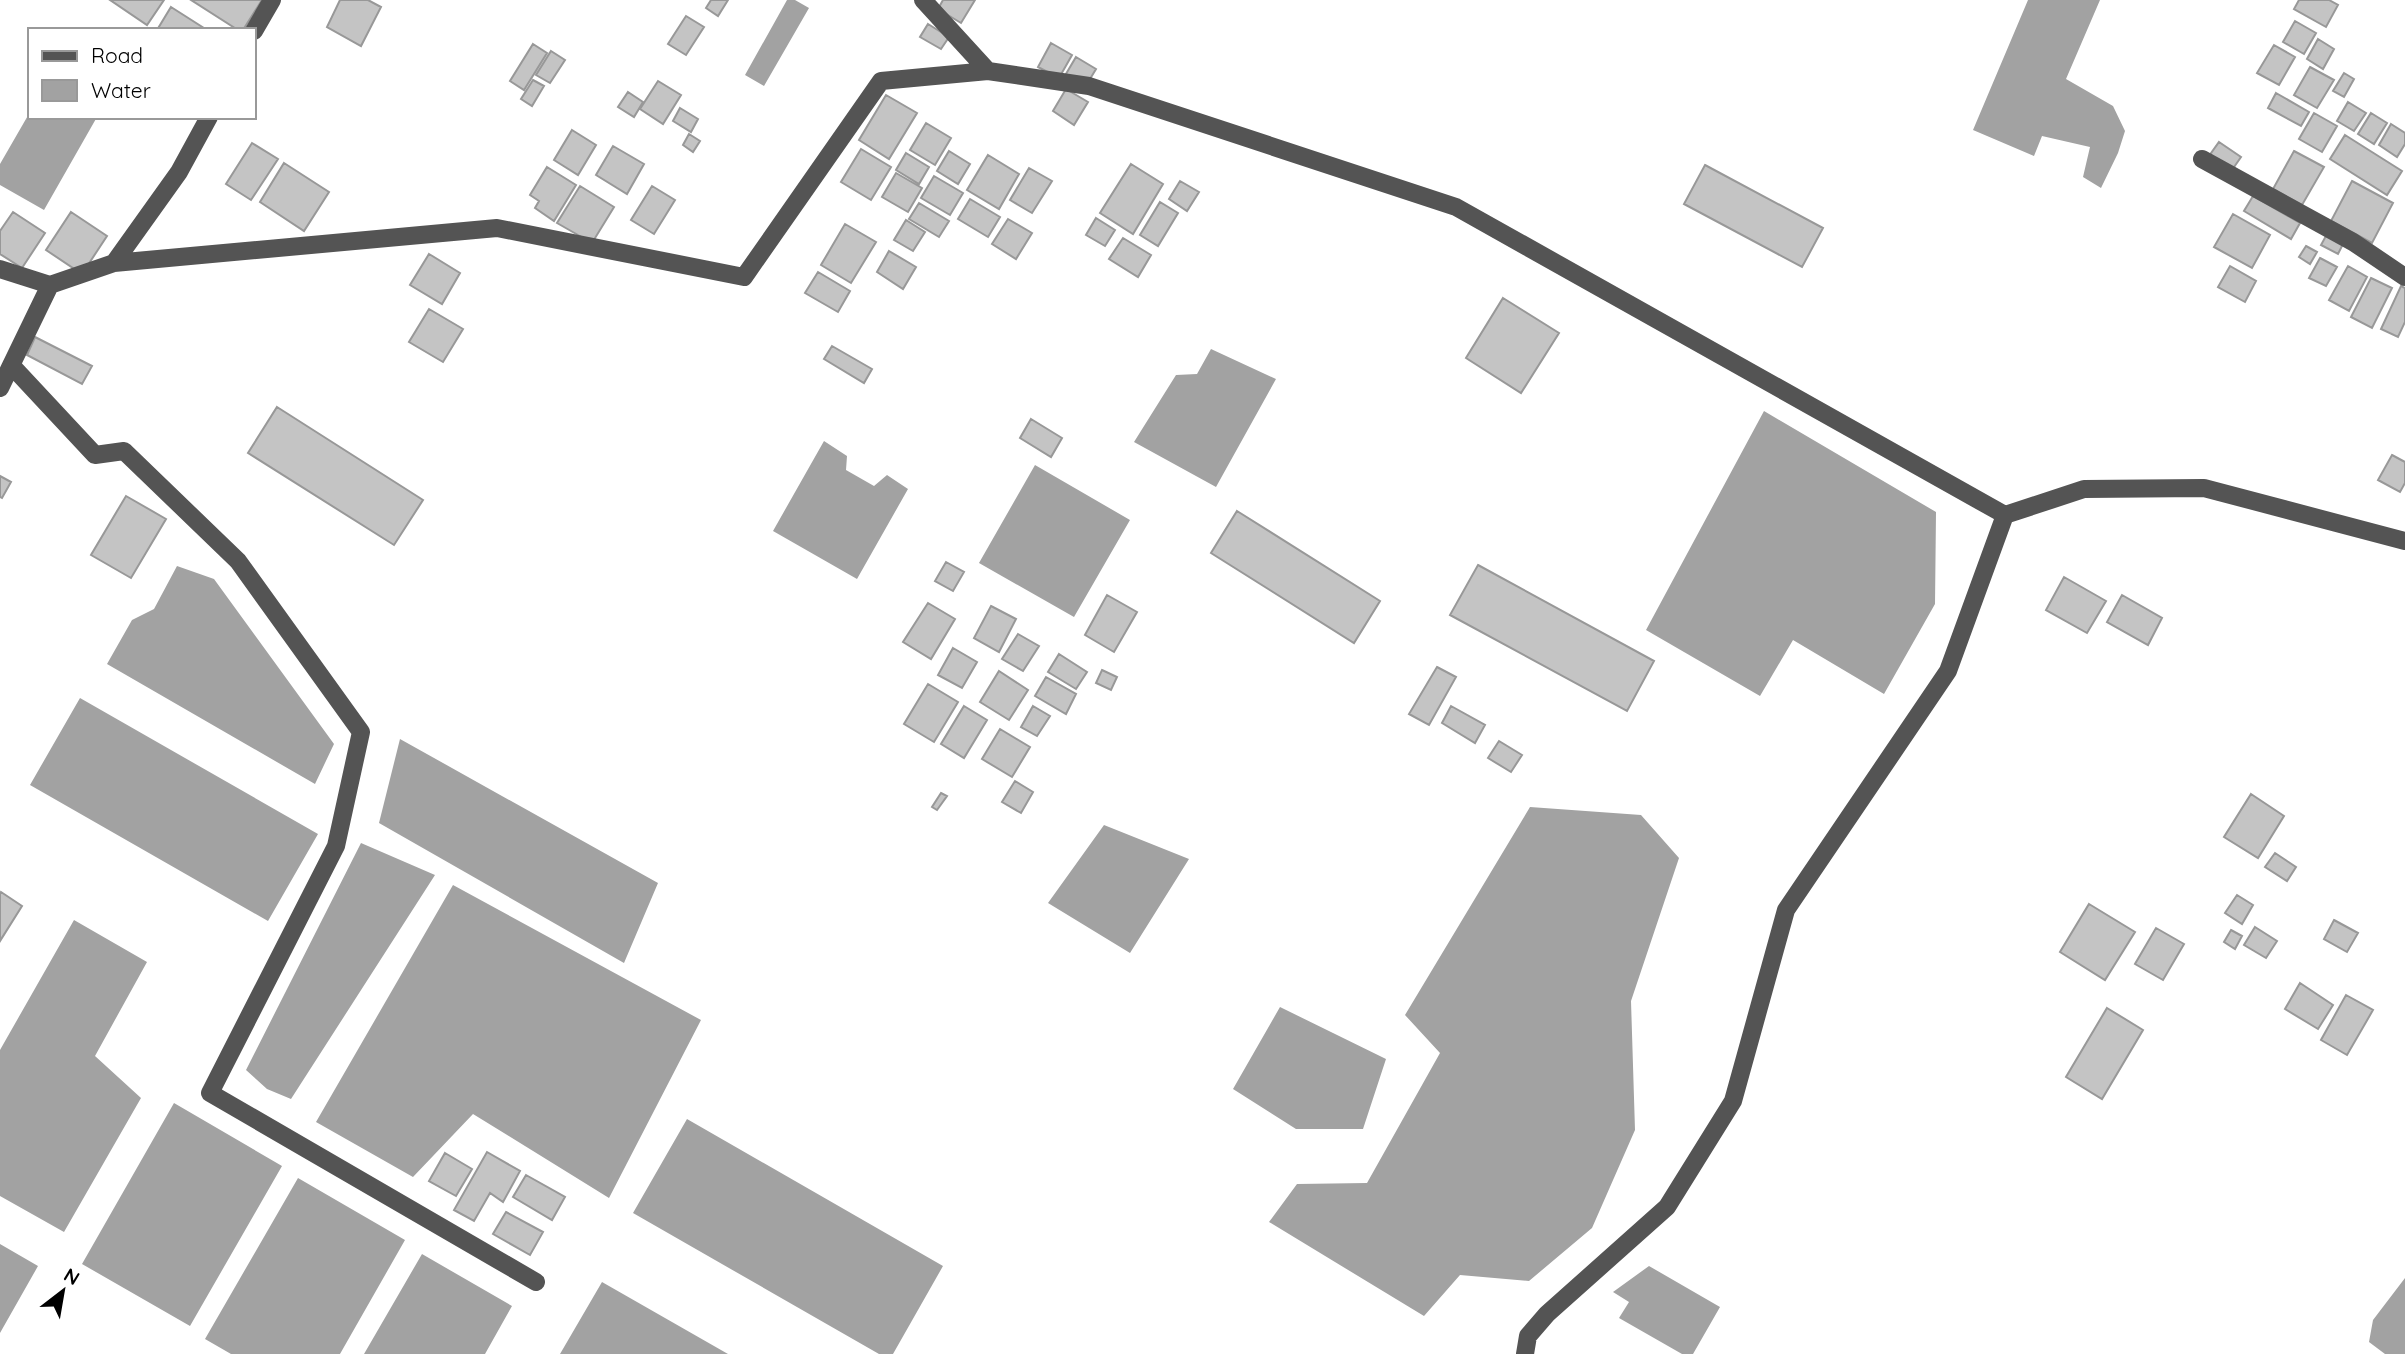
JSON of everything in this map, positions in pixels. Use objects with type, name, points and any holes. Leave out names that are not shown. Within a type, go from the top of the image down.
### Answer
[{"type":"street","points":[[256,28],[272,0]]},
{"type":"street","points":[[923,0],[988,71]]},
{"type":"street","points":[[0,269],[50,285],[114,263],[497,228],[744,276],[881,81],[988,71],[1089,86],[1456,207],[2005,515],[2084,489],[2204,488],[2405,541]]},
{"type":"street","points":[[114,263],[179,172],[208,119]]},
{"type":"street","points":[[2202,159],[2353,242],[2405,277]]},
{"type":"street","points":[[0,388],[50,285]]},
{"type":"street","points":[[11,365],[95,456],[124,451],[238,561],[361,732],[336,846],[210,1093],[536,1282]]},
{"type":"street","points":[[1525,1354],[1528,1336],[1547,1314],[1667,1207],[1733,1101],[1786,910],[1948,671],[2005,515]]},
{"type":"water","points":[[787,0],[795,0],[809,8],[764,86],[745,75]]},
{"type":"water","points":[[2028,0],[2100,0],[2066,79],[2113,106],[2125,131],[2101,188],[2083,177],[2090,147],[2042,136],[2034,156],[1973,130]]},
{"type":"water","points":[[28,115],[28,119],[96,119],[44,210],[0,185],[0,164]]},
{"type":"water","points":[[1211,349],[1276,379],[1216,487],[1134,442],[1176,375],[1197,374]]},
{"type":"water","points":[[1764,411],[1936,512],[1935,604],[1884,694],[1793,640],[1760,696],[1646,630]]},
{"type":"water","points":[[824,441],[847,456],[846,470],[874,486],[887,475],[908,489],[857,579],[773,531]]},
{"type":"water","points":[[1035,465],[1130,520],[1074,617],[979,563]]},
{"type":"water","points":[[177,566],[214,579],[334,744],[315,784],[107,664],[132,620],[154,609]]},
{"type":"water","points":[[80,698],[318,834],[268,921],[30,785]]},
{"type":"water","points":[[400,739],[658,883],[624,963],[379,823]]},
{"type":"water","points":[[1530,807],[1641,815],[1679,858],[1631,1001],[1635,1130],[1592,1228],[1529,1281],[1460,1275],[1424,1316],[1269,1222],[1297,1184],[1367,1183],[1440,1053],[1405,1015]]},
{"type":"water","points":[[1104,825],[1189,859],[1130,953],[1048,903]]},
{"type":"water","points":[[361,843],[435,875],[291,1099],[267,1089],[246,1070]]},
{"type":"water","points":[[453,885],[701,1020],[609,1198],[473,1114],[413,1177],[316,1122]]},
{"type":"water","points":[[74,920],[147,962],[95,1056],[141,1098],[64,1232],[0,1196],[0,1050]]},
{"type":"water","points":[[1280,1007],[1386,1059],[1363,1129],[1296,1129],[1233,1089]]},
{"type":"water","points":[[174,1103],[282,1166],[190,1326],[82,1264]]},
{"type":"water","points":[[687,1119],[943,1266],[893,1354],[879,1354],[633,1213]]},
{"type":"water","points":[[298,1178],[405,1240],[340,1354],[231,1354],[205,1339]]},
{"type":"water","points":[[0,1244],[38,1266],[0,1333]]},
{"type":"water","points":[[422,1254],[512,1306],[485,1354],[364,1354]]},
{"type":"water","points":[[1649,1266],[1720,1307],[1693,1354],[1682,1354],[1619,1318],[1629,1302],[1613,1292]]},
{"type":"water","points":[[2405,1278],[2405,1354],[2385,1354],[2369,1342],[2373,1320]]},
{"type":"water","points":[[602,1282],[728,1354],[560,1354]]},
{"type":"building","points":[[110,0],[164,0],[147,25]]},
{"type":"building","points":[[191,0],[262,0],[244,28],[235,28]]},
{"type":"building","points":[[340,0],[368,0],[381,7],[361,46],[327,27]]},
{"type":"building","points":[[711,0],[728,0],[718,16],[706,8]]},
{"type":"building","points":[[943,0],[975,0],[961,23],[938,9]]},
{"type":"building","points":[[2299,0],[2329,0],[2338,5],[2326,27],[2294,9]]},
{"type":"building","points":[[171,7],[204,28],[158,28]]},
{"type":"building","points":[[686,16],[704,27],[686,55],[668,44]]},
{"type":"building","points":[[2295,21],[2316,33],[2304,54],[2283,42]]},
{"type":"building","points":[[928,24],[949,37],[941,49],[920,37]]},
{"type":"building","points":[[2318,39],[2334,49],[2323,69],[2307,59]]},
{"type":"building","points":[[1051,43],[1072,55],[1059,78],[1038,67]]},
{"type":"building","points":[[533,44],[547,53],[524,90],[510,81]]},
{"type":"building","points":[[2274,45],[2295,57],[2279,85],[2257,73]]},
{"type":"building","points":[[551,51],[565,60],[550,83],[536,75]]},
{"type":"building","points":[[1076,57],[1096,69],[1087,84],[1063,79]]},
{"type":"building","points":[[2310,67],[2334,80],[2317,108],[2294,95]]},
{"type":"building","points":[[2344,73],[2354,79],[2344,97],[2333,91]]},
{"type":"building","points":[[533,80],[544,86],[532,106],[521,99]]},
{"type":"building","points":[[658,81],[681,95],[663,124],[640,109]]},
{"type":"building","points":[[1066,89],[1088,102],[1074,125],[1053,111]]},
{"type":"building","points":[[628,92],[643,102],[634,117],[618,107]]},
{"type":"building","points":[[2276,93],[2309,112],[2301,126],[2268,108]]},
{"type":"building","points":[[886,95],[917,113],[889,159],[859,140]]},
{"type":"building","points":[[2348,102],[2366,113],[2354,131],[2337,121]]},
{"type":"building","points":[[680,108],[698,119],[691,132],[673,121]]},
{"type":"building","points":[[2314,113],[2337,126],[2322,152],[2299,139]]},
{"type":"building","points":[[2371,113],[2387,123],[2374,144],[2358,134]]},
{"type":"building","points":[[926,123],[951,138],[935,165],[910,150]]},
{"type":"building","points":[[2391,124],[2405,133],[2405,144],[2397,157],[2379,145]]},
{"type":"building","points":[[572,130],[596,145],[578,175],[554,160]]},
{"type":"building","points":[[689,134],[700,141],[693,152],[683,145]]},
{"type":"building","points":[[2345,135],[2402,171],[2387,195],[2330,159]]},
{"type":"building","points":[[2219,142],[2241,157],[2232,170],[2209,156]]},
{"type":"building","points":[[252,143],[278,159],[251,200],[226,184]]},
{"type":"building","points":[[613,146],[644,164],[627,194],[596,175]]},
{"type":"building","points":[[861,149],[891,167],[871,200],[841,182]]},
{"type":"building","points":[[949,151],[970,164],[958,184],[937,171]]},
{"type":"building","points":[[2294,151],[2324,167],[2302,205],[2273,189]]},
{"type":"building","points":[[906,153],[929,167],[919,184],[896,170]]},
{"type":"building","points":[[988,155],[1019,174],[999,209],[967,190]]},
{"type":"building","points":[[284,163],[329,192],[304,231],[260,202]]},
{"type":"building","points":[[1131,164],[1163,184],[1133,234],[1100,213]]},
{"type":"building","points":[[1705,165],[1823,228],[1802,267],[1684,204]]},
{"type":"building","points":[[547,167],[576,185],[554,221],[535,208],[539,201],[530,195]]},
{"type":"building","points":[[1029,168],[1052,181],[1032,213],[1010,200]]},
{"type":"building","points":[[896,173],[922,188],[908,212],[882,197]]},
{"type":"building","points":[[934,176],[963,193],[950,215],[921,198]]},
{"type":"building","points":[[1180,181],[1199,192],[1187,211],[1169,199]]},
{"type":"building","points":[[2352,181],[2393,203],[2372,243],[2331,221]]},
{"type":"building","points":[[580,186],[614,207],[592,243],[557,223]]},
{"type":"building","points":[[652,186],[675,200],[654,234],[631,220]]},
{"type":"building","points":[[2253,196],[2300,223],[2291,239],[2244,211]]},
{"type":"building","points":[[970,199],[1000,217],[988,237],[958,219]]},
{"type":"building","points":[[1160,202],[1178,213],[1158,246],[1140,235]]},
{"type":"building","points":[[919,203],[949,221],[939,237],[909,219]]},
{"type":"building","points":[[13,212],[45,233],[22,268],[0,254],[0,231]]},
{"type":"building","points":[[71,212],[107,236],[82,274],[46,250]]},
{"type":"building","points":[[2233,214],[2270,235],[2252,268],[2214,247]]},
{"type":"building","points":[[1096,218],[1115,230],[1105,246],[1086,235]]},
{"type":"building","points":[[1008,219],[1032,233],[1016,259],[992,244]]},
{"type":"building","points":[[906,220],[925,232],[913,251],[894,240]]},
{"type":"building","points":[[845,224],[876,242],[851,283],[821,265]]},
{"type":"building","points":[[2327,234],[2344,242],[2338,254],[2321,245]]},
{"type":"building","points":[[1123,238],[1151,255],[1138,277],[1109,259]]},
{"type":"building","points":[[2306,246],[2317,252],[2310,264],[2299,257]]},
{"type":"building","points":[[889,251],[916,267],[903,289],[877,272]]},
{"type":"building","points":[[429,254],[460,273],[442,304],[410,285]]},
{"type":"building","points":[[2320,258],[2337,267],[2326,286],[2309,278]]},
{"type":"building","points":[[2230,266],[2256,281],[2245,302],[2218,287]]},
{"type":"building","points":[[2348,266],[2367,277],[2349,311],[2329,300]]},
{"type":"building","points":[[818,272],[850,291],[838,312],[805,293]]},
{"type":"building","points":[[2371,278],[2392,288],[2372,328],[2351,317]]},
{"type":"building","points":[[2401,286],[2405,288],[2405,322],[2398,337],[2381,329]]},
{"type":"building","points":[[1503,298],[1559,333],[1521,393],[1466,358]]},
{"type":"building","points":[[429,309],[463,329],[443,362],[409,342]]},
{"type":"building","points":[[35,337],[92,366],[82,384],[27,355]]},
{"type":"building","points":[[832,346],[872,369],[864,383],[824,359]]},
{"type":"building","points":[[277,407],[423,500],[394,545],[248,453]]},
{"type":"building","points":[[1031,419],[1062,438],[1051,457],[1020,438]]},
{"type":"building","points":[[2392,455],[2405,462],[2405,483],[2400,492],[2378,480]]},
{"type":"building","points":[[0,476],[11,482],[2,498],[0,497]]},
{"type":"building","points":[[126,496],[166,519],[131,578],[91,555]]},
{"type":"building","points":[[1237,511],[1380,601],[1354,643],[1211,553]]},
{"type":"building","points":[[946,562],[964,572],[953,591],[935,581]]},
{"type":"building","points":[[1478,565],[1654,661],[1627,711],[1450,615]]},
{"type":"building","points":[[2064,577],[2106,601],[2087,633],[2046,610]]},
{"type":"building","points":[[1107,595],[1137,612],[1114,652],[1085,635]]},
{"type":"building","points":[[2122,595],[2162,618],[2148,645],[2107,622]]},
{"type":"building","points":[[928,603],[955,619],[931,659],[903,642]]},
{"type":"building","points":[[991,606],[1016,619],[999,652],[974,638]]},
{"type":"building","points":[[1018,634],[1039,646],[1023,671],[1002,659]]},
{"type":"building","points":[[953,648],[977,662],[962,688],[938,675]]},
{"type":"building","points":[[1059,654],[1087,672],[1076,689],[1048,672]]},
{"type":"building","points":[[1437,667],[1456,677],[1429,725],[1409,714]]},
{"type":"building","points":[[1102,670],[1117,677],[1111,690],[1096,683]]},
{"type":"building","points":[[999,671],[1028,690],[1009,720],[980,702]]},
{"type":"building","points":[[1046,677],[1076,694],[1066,714],[1035,696]]},
{"type":"building","points":[[928,684],[958,702],[934,742],[904,724]]},
{"type":"building","points":[[964,706],[987,720],[964,758],[941,744]]},
{"type":"building","points":[[1033,706],[1050,716],[1037,736],[1021,727]]},
{"type":"building","points":[[1451,706],[1485,725],[1475,743],[1442,723]]},
{"type":"building","points":[[1000,729],[1030,747],[1012,777],[982,759]]},
{"type":"building","points":[[1499,741],[1522,755],[1511,772],[1488,758]]},
{"type":"building","points":[[1015,781],[1033,792],[1021,813],[1002,802]]},
{"type":"building","points":[[941,793],[947,796],[937,810],[932,807]]},
{"type":"building","points":[[2251,794],[2284,816],[2258,858],[2224,837]]},
{"type":"building","points":[[2275,853],[2296,867],[2287,881],[2265,867]]},
{"type":"building","points":[[1,892],[22,906],[0,941],[0,894]]},
{"type":"building","points":[[2237,895],[2253,905],[2242,924],[2225,913]]},
{"type":"building","points":[[2089,904],[2135,932],[2105,980],[2060,952]]},
{"type":"building","points":[[2334,920],[2358,933],[2347,952],[2324,939]]},
{"type":"building","points":[[2255,927],[2277,941],[2266,958],[2244,945]]},
{"type":"building","points":[[2156,928],[2184,944],[2163,980],[2135,964]]},
{"type":"building","points":[[2231,930],[2242,936],[2235,949],[2224,942]]},
{"type":"building","points":[[2300,983],[2333,1005],[2318,1029],[2285,1009]]},
{"type":"building","points":[[2346,995],[2373,1010],[2347,1055],[2321,1040]]},
{"type":"building","points":[[2107,1008],[2143,1030],[2102,1099],[2066,1077]]},
{"type":"building","points":[[487,1152],[520,1171],[503,1202],[490,1193],[474,1221],[454,1210]]},
{"type":"building","points":[[445,1153],[472,1169],[456,1196],[429,1181]]},
{"type":"building","points":[[526,1175],[565,1197],[552,1220],[513,1197]]},
{"type":"building","points":[[506,1212],[543,1232],[530,1255],[493,1234]]}]
